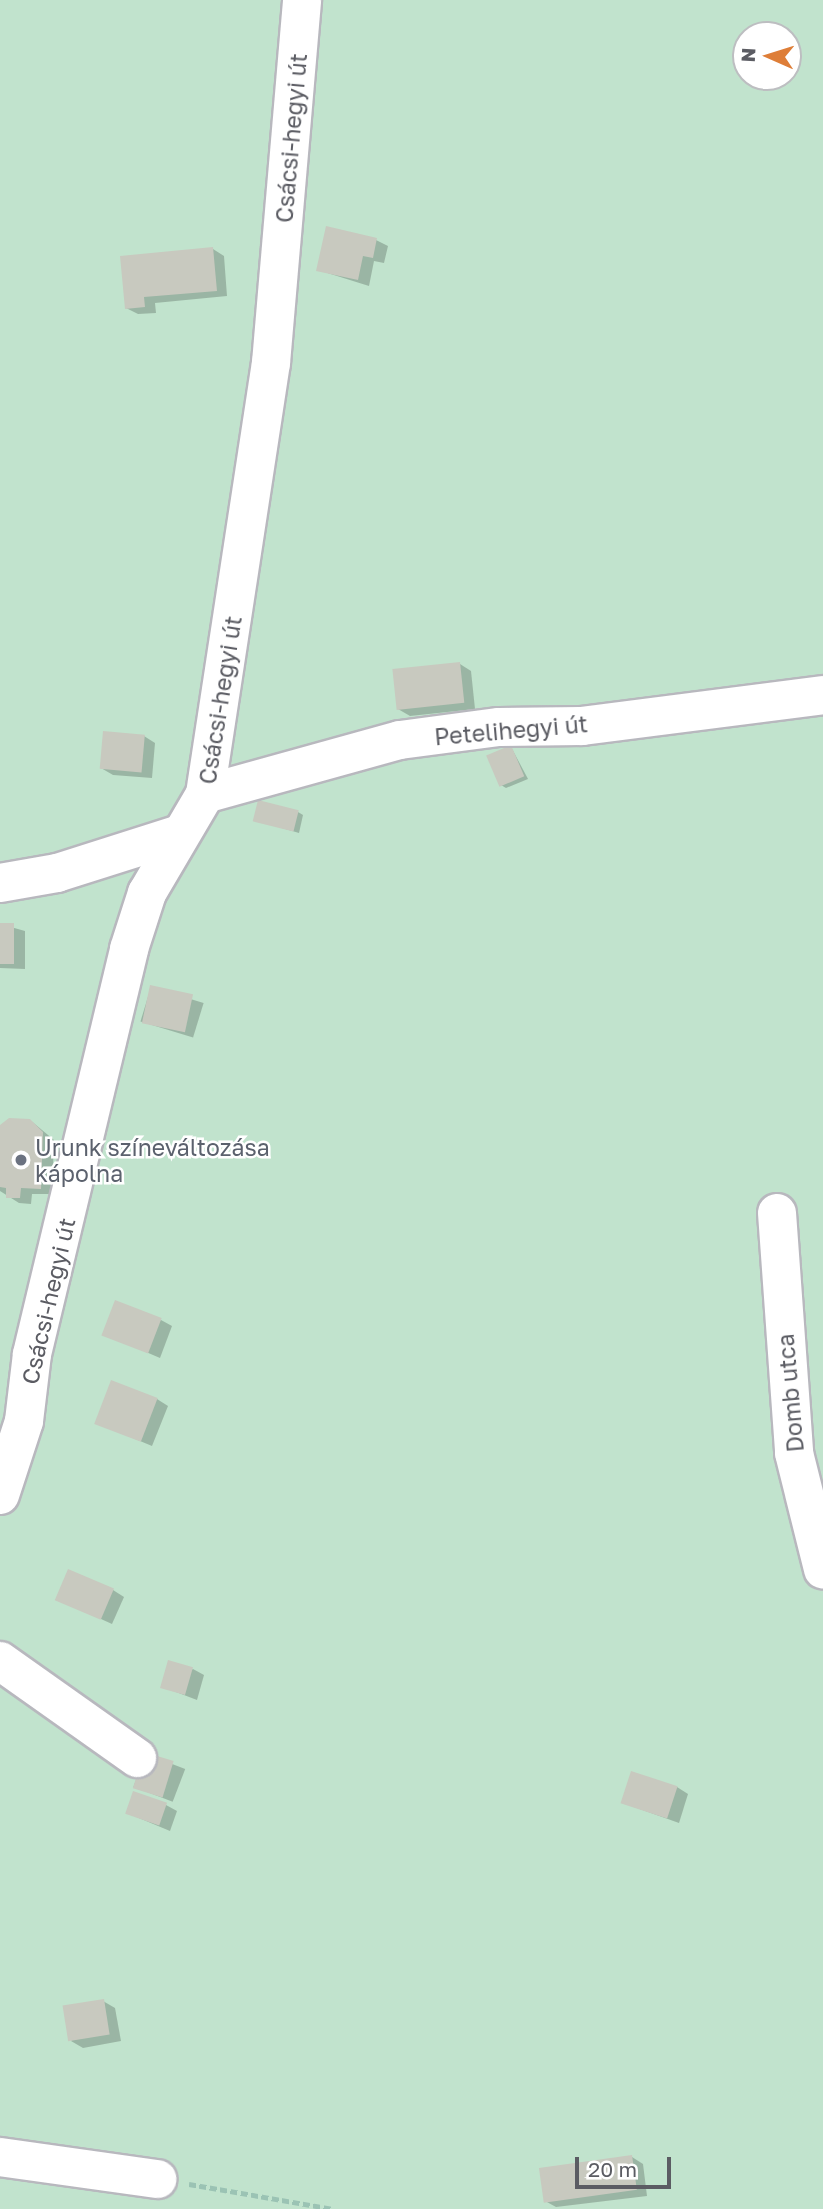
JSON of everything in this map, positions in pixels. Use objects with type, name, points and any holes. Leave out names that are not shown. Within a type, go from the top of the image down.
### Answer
[{"type":"street","name":"Csácsi-hegyi út","points":[[0,1495],[24,1421],[32,1354],[129,949],[147,893],[177,835],[205,794],[271,363],[302,0]]},
{"type":"street","name":"Petelihegyi út","points":[[205,794],[400,740],[499,727],[582,726],[823,695]]},
{"type":"street","points":[[0,883],[57,873],[177,835]]},
{"type":"street","name":"Domb utca","points":[[777,1213],[794,1453],[823,1569]]},
{"type":"street","points":[[0,1661],[137,1758]]},
{"type":"street","points":[[0,2157],[157,2179]]},
{"type":"path","points":[[157,2179],[333,2209]]},
{"type":"green space","points":[[0,0],[823,0],[823,2209],[0,2209]]},
{"type":"building","points":[[326,226],[377,238],[373,258],[363,256],[358,280],[316,271]]},
{"type":"building","points":[[213,247],[217,291],[144,297],[145,307],[125,309],[120,256]]},
{"type":"building","points":[[460,662],[464,703],[397,710],[392,669]]},
{"type":"building","points":[[103,731],[145,735],[142,773],[100,769]]},
{"type":"building","points":[[511,745],[524,776],[499,787],[486,756]]},
{"type":"building","points":[[258,800],[299,810],[293,832],[253,821]]},
{"type":"building","points":[[0,923],[14,923],[14,964],[0,964]]},
{"type":"building","points":[[150,985],[193,994],[185,1032],[142,1023]]},
{"type":"building","name":"Urunk színeváltozása kápolna","points":[[9,1118],[30,1119],[43,1132],[41,1189],[21,1188],[20,1198],[6,1198],[6,1188],[0,1187],[0,1125]]},
{"type":"building","points":[[115,1300],[162,1318],[148,1353],[101,1335]]},
{"type":"building","points":[[111,1380],[158,1398],[141,1442],[94,1424]]},
{"type":"building","points":[[68,1569],[114,1589],[101,1620],[55,1600]]},
{"type":"building","points":[[168,1660],[193,1667],[185,1695],[160,1688]]},
{"type":"building","points":[[144,1752],[174,1761],[163,1797],[133,1788]]},
{"type":"building","points":[[631,1771],[678,1786],[667,1818],[620,1803]]},
{"type":"building","points":[[133,1791],[167,1803],[159,1825],[125,1814]]},
{"type":"building","points":[[104,1999],[110,2035],[68,2041],[63,2006]]},
{"type":"building","points":[[632,2155],[637,2190],[544,2203],[539,2168]]},
{"type":"place","name":"Urunk színeváltozása kápolna","points":[[21,1160]]}]
